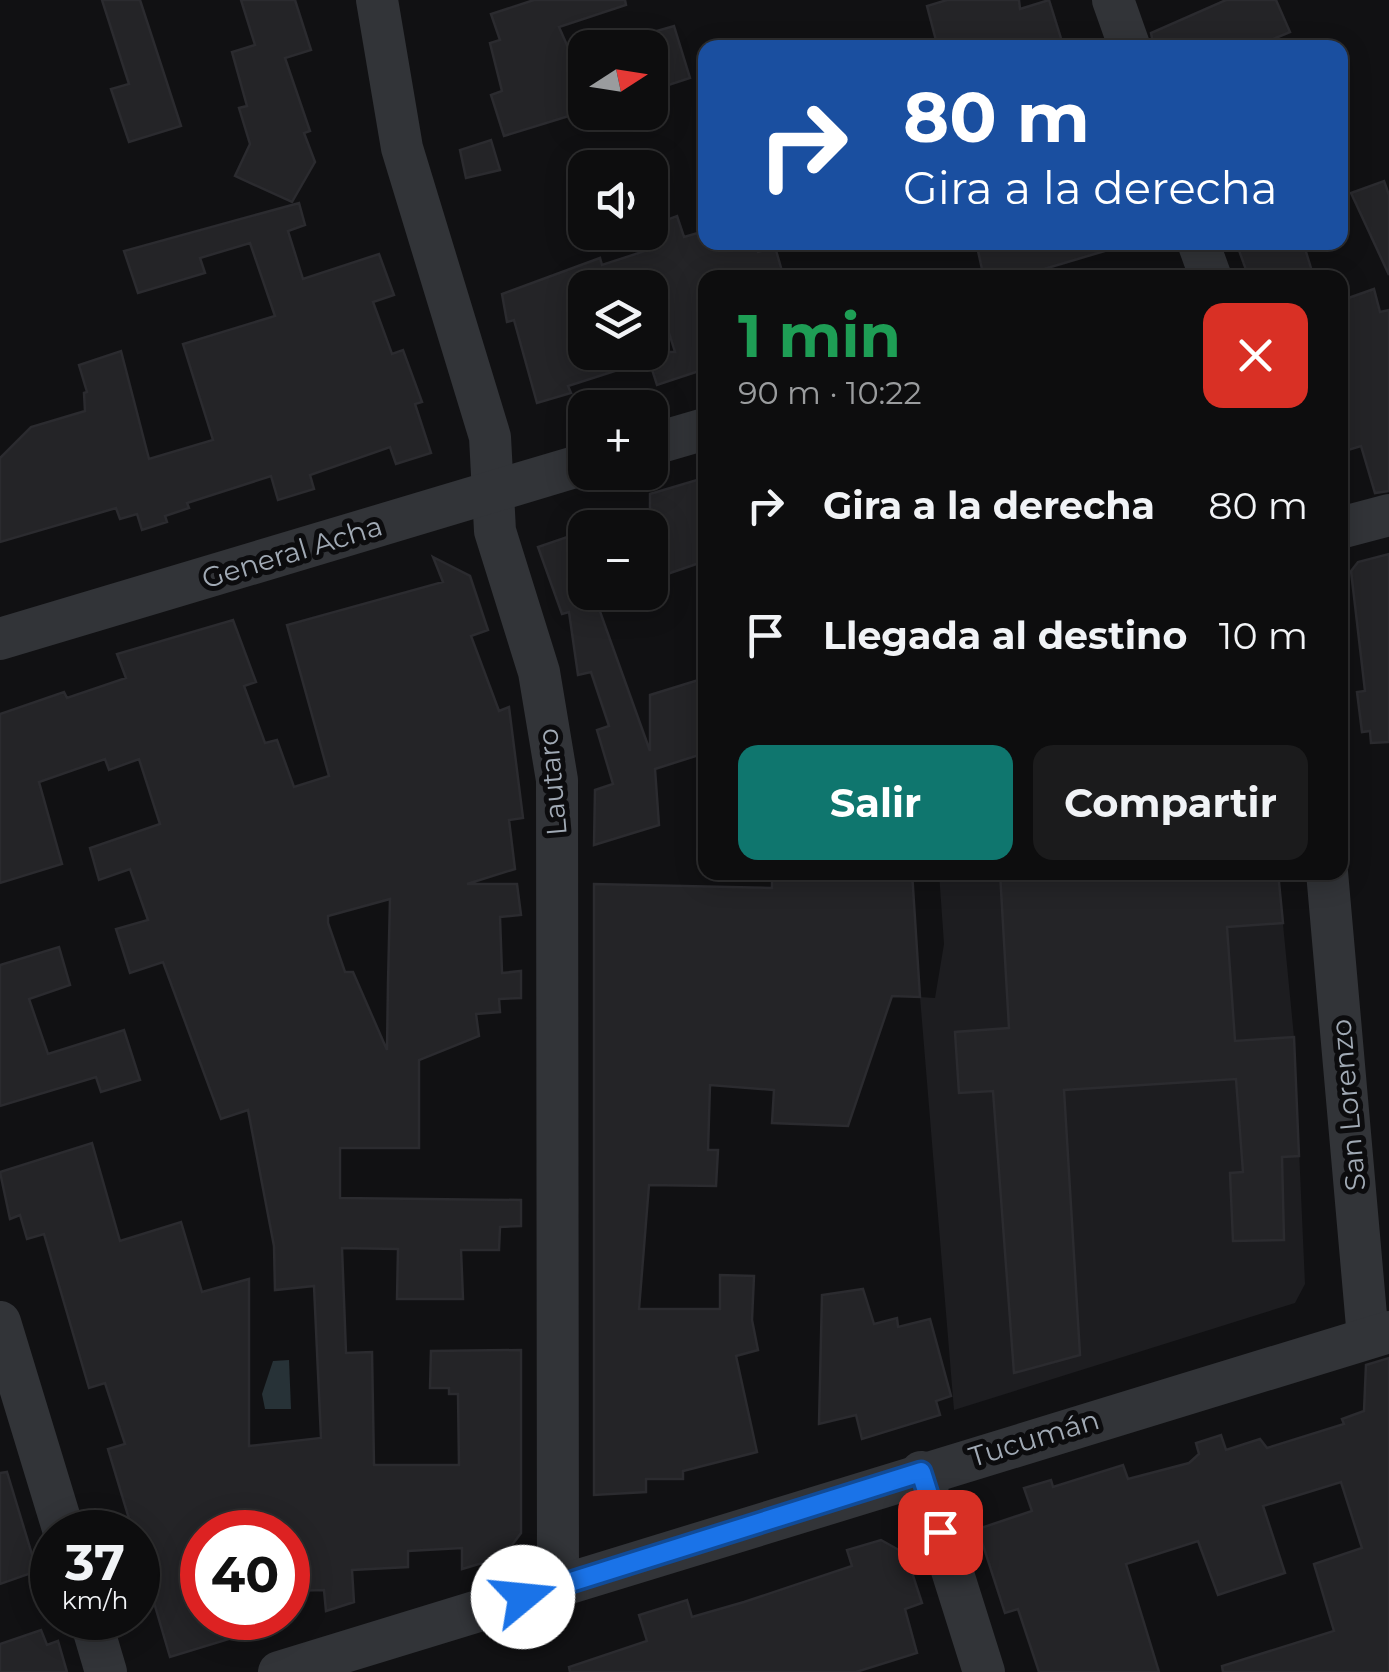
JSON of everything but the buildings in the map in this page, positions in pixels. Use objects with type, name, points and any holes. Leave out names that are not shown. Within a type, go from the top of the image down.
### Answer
[{"type":"street","name":"Lautaro","points":[[376,0],[402,148],[490,438],[495,531],[540,672],[557,780],[558,1586]]},
{"type":"street","points":[[1113,0],[1127,40]]},
{"type":"street","points":[[668,440],[698,431]]},
{"type":"street","name":"General Acha","points":[[0,639],[568,469]]},
{"type":"street","points":[[1348,526],[1389,514]]},
{"type":"street","name":"San Lorenzo","points":[[1328,880],[1378,1335]]},
{"type":"street","points":[[0,1322],[57,1510]]},
{"type":"street","name":"Tucumán","points":[[279,1672],[1378,1335]]},
{"type":"street","points":[[921,1472],[984,1672]]},
{"type":"street","points":[[97,1640],[106,1672]]},
{"type":"shaded area","points":[[939,880],[1279,880],[1294,1037],[1305,1284],[1295,1303],[954,1410],[920,997],[935,998],[944,944]]},
{"type":"shaded area","points":[[289,1360],[291,1409],[265,1409],[262,1394],[273,1361]]},
{"type":"route","points":[[523,1597],[921,1472],[940,1532]]}]
